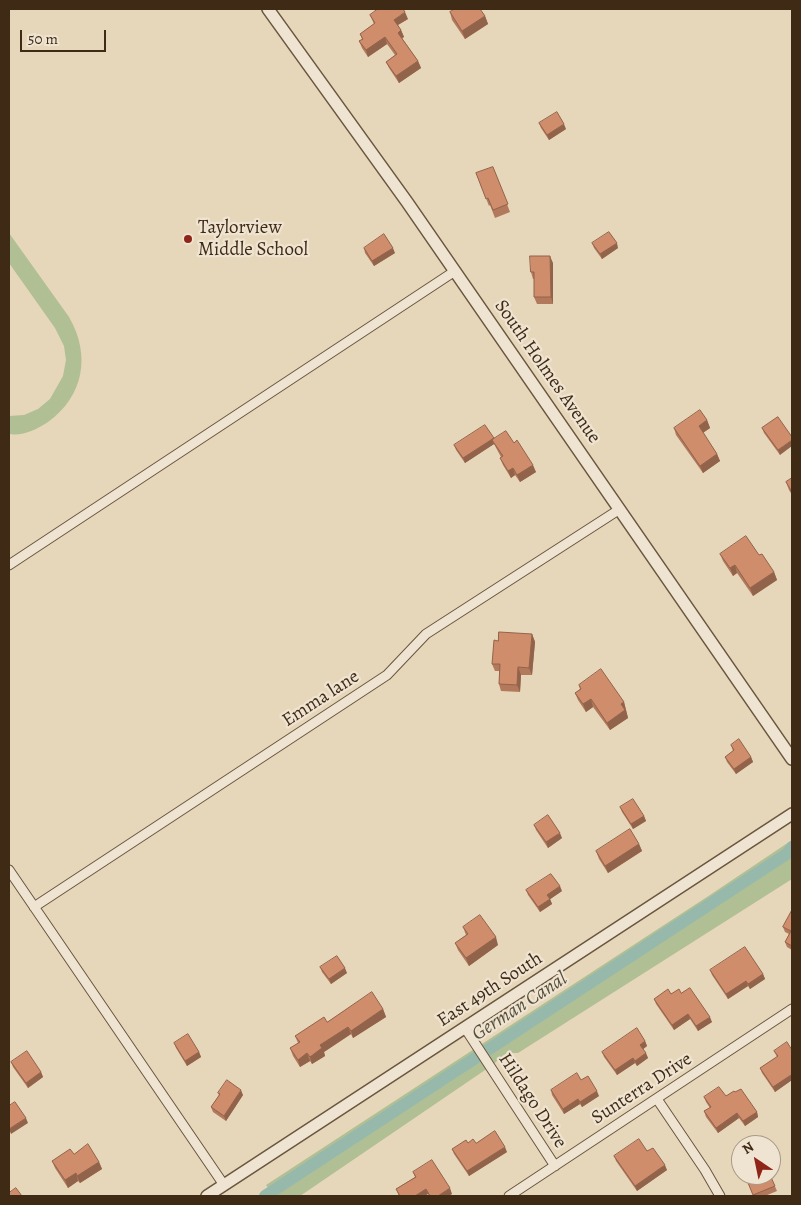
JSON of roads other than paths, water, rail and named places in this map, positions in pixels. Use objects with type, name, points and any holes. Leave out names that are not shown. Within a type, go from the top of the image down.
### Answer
[{"type":"street","name":"South Holmes Avenue","points":[[268,9],[456,271],[792,759]]},
{"type":"street","points":[[9,565],[456,271]]},
{"type":"street","name":"Emma lane","points":[[34,907],[387,675],[426,634],[620,509]]},
{"type":"street","name":"East 49th South","points":[[206,1196],[792,814]]},
{"type":"street","points":[[9,870],[224,1185]]},
{"type":"street","name":"Sunterra Drive","points":[[510,1196],[792,1009]]},
{"type":"street","name":"Hildago Drive","points":[[465,1028],[555,1166]]},
{"type":"street","points":[[657,1099],[705,1170],[720,1196]]},
{"type":"waterway","name":"German Canal","points":[[265,1196],[788,853],[792,847]]},
{"type":"place","name":"Taylorview Middle School","points":[[188,239]]}]
